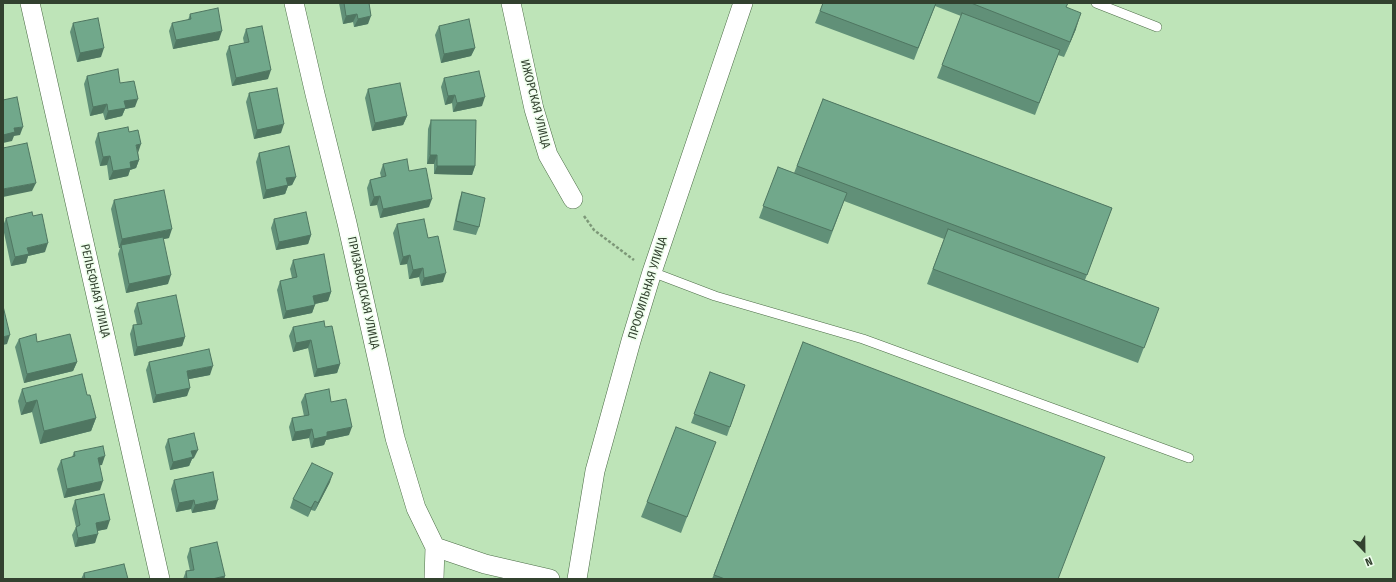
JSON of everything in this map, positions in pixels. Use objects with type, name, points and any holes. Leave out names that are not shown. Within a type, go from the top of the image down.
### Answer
[{"type":"street","name":"РЕЛЬЕФНАЯ УЛИЦА","points":[[30,3],[160,579]]},
{"type":"street","name":"ПРИЗАВОДСКАЯ УЛИЦА","points":[[294,3],[347,223],[395,438],[416,508],[435,547],[434,579]]},
{"type":"street","name":"ИЖОРСКАЯ УЛИЦА","points":[[511,3],[534,109],[548,155],[573,199]]},
{"type":"street","name":"ПРОФИЛЬНАЯ УЛИЦА","points":[[577,579],[595,470],[652,272],[743,3]]},
{"type":"street","points":[[435,547],[485,564],[550,579]]},
{"type":"lane","points":[[1096,3],[1157,27]]},
{"type":"lane","points":[[652,272],[715,296],[863,339],[1189,458]]},
{"type":"path","points":[[573,199],[594,230],[652,272]]},
{"type":"building","points":[[344,3],[369,3],[371,16],[358,19],[357,14],[346,16]]},
{"type":"building","points":[[823,3],[936,3],[918,48],[820,11]]},
{"type":"building","points":[[971,3],[1068,3],[1066,7],[1081,13],[1070,42]]},
{"type":"building","points":[[218,8],[222,31],[176,40],[172,23],[191,19],[190,14]]},
{"type":"building","points":[[962,13],[1060,50],[1039,103],[942,65]]},
{"type":"building","points":[[98,18],[104,48],[80,53],[73,23]]},
{"type":"building","points":[[469,19],[475,48],[444,54],[439,26]]},
{"type":"building","points":[[262,26],[271,70],[236,78],[229,46],[249,42],[246,29]]},
{"type":"building","points":[[118,69],[120,83],[134,81],[138,99],[124,101],[126,108],[108,111],[107,104],[93,107],[87,76]]},
{"type":"building","points":[[479,71],[485,97],[457,103],[455,95],[448,96],[444,78]]},
{"type":"building","points":[[400,83],[407,116],[375,123],[368,89]]},
{"type":"building","points":[[277,88],[284,124],[257,130],[249,93]]},
{"type":"building","points":[[17,97],[23,127],[14,128],[15,132],[3,135],[3,100]]},
{"type":"building","points":[[823,99],[1112,208],[1087,275],[797,166]]},
{"type":"building","points":[[431,120],[476,120],[475,166],[437,166],[437,155],[430,155]]},
{"type":"building","points":[[128,127],[129,132],[138,130],[141,144],[136,145],[139,160],[130,162],[131,168],[113,171],[110,156],[103,157],[98,133]]},
{"type":"building","points":[[27,143],[36,183],[3,189],[3,148]]},
{"type":"building","points":[[289,146],[296,177],[286,178],[288,185],[266,190],[259,153]]},
{"type":"building","points":[[407,159],[409,171],[426,168],[432,199],[383,209],[380,196],[374,197],[370,180],[386,176],[383,164]]},
{"type":"building","points":[[778,167],[847,193],[832,231],[763,206]]},
{"type":"building","points":[[164,190],[172,229],[122,239],[114,200]]},
{"type":"building","points":[[462,192],[485,198],[479,227],[456,221]]},
{"type":"building","points":[[32,212],[33,216],[42,214],[48,243],[27,248],[29,254],[15,257],[6,218]]},
{"type":"building","points":[[306,212],[311,235],[279,242],[274,219]]},
{"type":"building","points":[[424,219],[428,238],[438,236],[446,273],[424,278],[423,268],[413,270],[410,255],[403,257],[397,224]]},
{"type":"building","points":[[948,229],[1159,308],[1144,348],[933,269]]},
{"type":"building","points":[[163,237],[171,275],[129,284],[121,245]]},
{"type":"building","points":[[324,254],[331,292],[313,296],[315,305],[286,311],[280,281],[297,277],[293,260]]},
{"type":"building","points":[[176,295],[185,337],[137,347],[133,325],[142,324],[137,303]]},
{"type":"building","points":[[3,306],[10,335],[3,337]]},
{"type":"building","points":[[324,321],[325,327],[332,326],[340,364],[317,369],[311,340],[296,343],[293,327]]},
{"type":"building","points":[[36,334],[37,342],[70,334],[77,362],[27,374],[19,339]]},
{"type":"building","points":[[803,342],[1105,457],[1058,579],[725,579],[714,575]]},
{"type":"building","points":[[209,349],[213,366],[187,371],[190,388],[156,395],[149,362]]},
{"type":"building","points":[[710,372],[745,385],[730,427],[694,414]]},
{"type":"building","points":[[82,374],[87,395],[90,395],[96,418],[44,431],[37,400],[26,403],[22,389]]},
{"type":"building","points":[[329,389],[331,402],[346,399],[352,427],[327,432],[327,436],[314,439],[312,429],[295,432],[292,418],[309,415],[305,394]]},
{"type":"building","points":[[676,427],[716,442],[687,517],[647,502]]},
{"type":"building","points":[[194,433],[198,450],[191,451],[193,457],[173,462],[168,439]]},
{"type":"building","points":[[103,446],[105,456],[98,458],[103,481],[67,489],[61,460],[75,456],[74,452]]},
{"type":"building","points":[[312,463],[333,473],[318,503],[315,501],[311,508],[293,499]]},
{"type":"building","points":[[213,472],[218,500],[195,505],[194,500],[179,503],[174,480]]},
{"type":"building","points":[[104,494],[110,520],[96,523],[98,534],[78,538],[76,527],[80,525],[75,500]]},
{"type":"building","points":[[217,542],[225,576],[212,579],[187,579],[186,571],[194,570],[190,548]]},
{"type":"building","points":[[124,564],[128,579],[85,579],[84,573]]}]
